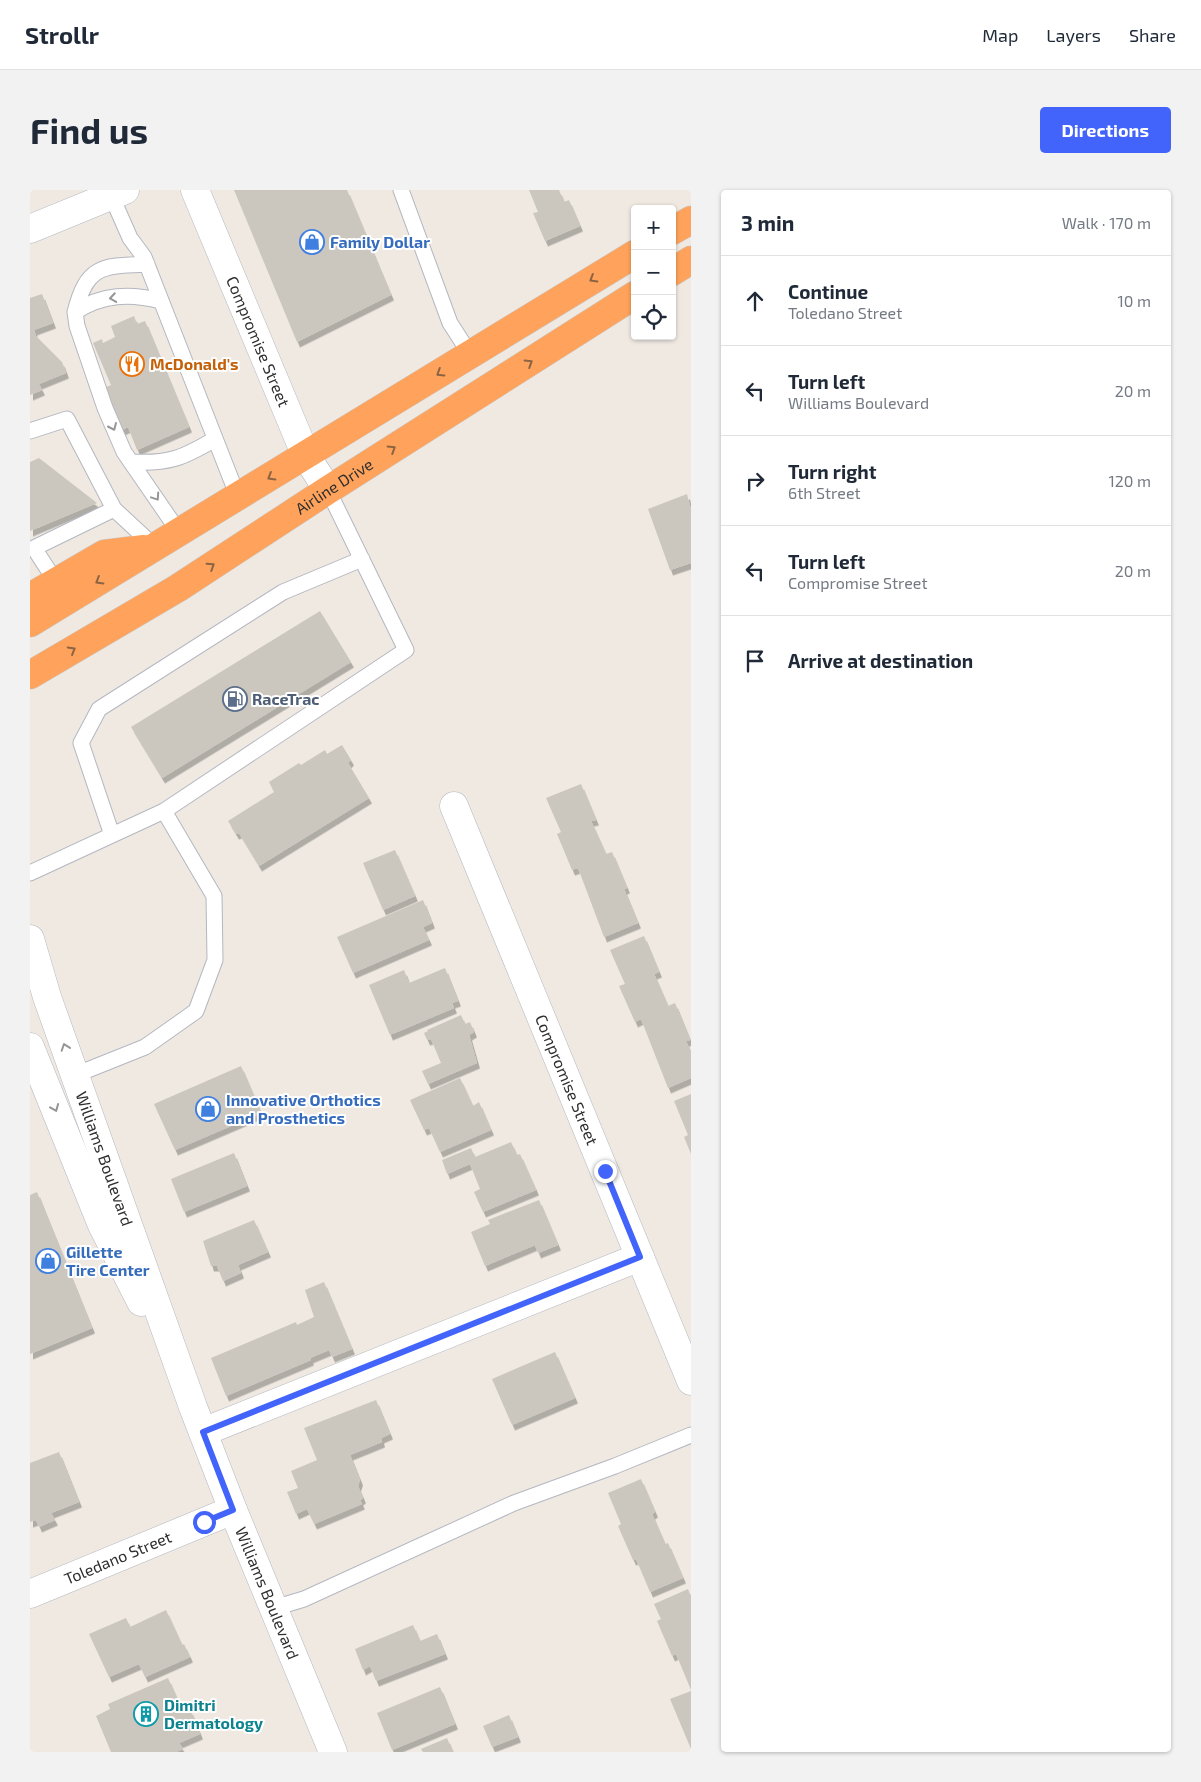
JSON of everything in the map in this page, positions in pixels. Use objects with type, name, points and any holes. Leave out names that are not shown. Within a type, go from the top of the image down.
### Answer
[{"type":"highway","points":[[676,229],[691,220]]},
{"type":"highway","points":[[30,623],[631,256]]},
{"type":"highway","points":[[676,269],[691,260]]},
{"type":"highway","name":"Airline Drive","points":[[30,675],[178,588],[328,490],[631,298]]},
{"type":"highway","points":[[30,597],[104,554],[155,547]]},
{"type":"street","name":"Compromise Street","points":[[195,190],[306,456],[328,490]]},
{"type":"street","points":[[30,229],[118,193]]},
{"type":"street","name":"Compromise Street","points":[[454,806],[691,1381]]},
{"type":"street","name":"Williams Boulevard","points":[[30,939],[75,1075],[192,1406],[333,1752]]},
{"type":"street","name":"Williams Boulevard","points":[[30,1047],[102,1225],[192,1406]]},
{"type":"street","points":[[203,1432],[640,1257]]},
{"type":"street","name":"Toledano Street","points":[[30,1594],[233,1510]]},
{"type":"lane","points":[[401,190],[450,323],[470,354]]},
{"type":"lane","points":[[118,193],[130,238],[146,264],[238,497]]},
{"type":"lane","points":[[146,264],[115,265],[101,269],[87,279],[80,292],[75,312],[77,326],[105,408],[124,452],[179,532]]},
{"type":"lane","points":[[75,312],[90,303],[111,298],[138,295],[161,301]]},
{"type":"lane","points":[[30,432],[67,419],[114,509],[155,547]]},
{"type":"lane","points":[[131,462],[156,463],[174,460],[215,439]]},
{"type":"lane","points":[[30,873],[164,811],[406,650],[328,490]]},
{"type":"lane","points":[[56,582],[32,549],[114,509]]},
{"type":"lane","points":[[112,835],[81,743],[99,709],[284,592],[362,559]]},
{"type":"lane","points":[[75,1075],[145,1047],[196,1011],[215,960],[214,896],[164,811]]},
{"type":"lane","points":[[274,1608],[304,1598],[514,1503],[615,1466],[691,1435]]},
{"type":"building","name":"Family Dollar","points":[[234,190],[347,190],[391,295],[297,342]]},
{"type":"building","points":[[529,190],[559,190],[564,202],[569,200],[580,226],[545,241],[533,213],[538,212]]},
{"type":"building","points":[[42,294],[53,323],[34,330],[36,336],[62,362],[66,373],[39,384],[42,390],[30,395],[30,298]]},
{"type":"building","name":"McDonald's","points":[[134,316],[137,324],[145,321],[189,427],[137,450],[128,427],[122,430],[104,388],[111,385],[93,343],[102,339],[103,343],[115,337],[111,326]]},
{"type":"building","points":[[39,458],[97,503],[30,531],[30,462]]},
{"type":"building","points":[[687,494],[691,510],[691,563],[670,570],[648,509]]},
{"type":"building","points":[[320,611],[351,662],[162,778],[131,727]]},
{"type":"building","points":[[342,745],[351,760],[348,763],[369,798],[259,866],[239,833],[236,834],[228,821],[274,792],[269,782],[299,763],[301,765],[325,750],[327,754]]},
{"type":"building","points":[[581,784],[596,820],[591,821],[606,854],[612,852],[627,888],[624,889],[638,923],[604,937],[578,868],[572,870],[557,834],[561,832],[546,798]]},
{"type":"building","points":[[395,850],[415,896],[383,910],[363,863]]},
{"type":"building","points":[[423,900],[432,923],[423,927],[429,940],[353,973],[337,937]]},
{"type":"building","points":[[644,936],[659,972],[654,974],[668,1006],[675,1003],[690,1040],[686,1041],[691,1053],[691,1078],[668,1088],[641,1019],[635,1022],[619,986],[625,984],[610,950]]},
{"type":"building","points":[[445,968],[458,1001],[452,1003],[454,1008],[390,1035],[369,985],[404,970],[409,983]]},
{"type":"building","points":[[461,1015],[465,1024],[470,1022],[474,1032],[469,1035],[477,1063],[428,1084],[422,1071],[441,1063],[431,1039],[427,1040],[424,1033]]},
{"type":"building","name":"Innovative Orthotics and Prosthetics","points":[[241,1066],[261,1113],[175,1150],[154,1104]]},
{"type":"building","points":[[460,1078],[473,1106],[479,1102],[491,1130],[440,1152],[429,1128],[424,1130],[410,1100]]},
{"type":"building","points":[[691,1094],[691,1154],[684,1137],[688,1135],[674,1101]]},
{"type":"building","points":[[511,1142],[517,1155],[520,1154],[536,1190],[483,1212],[474,1192],[480,1189],[470,1164],[447,1174],[442,1160],[471,1148],[475,1157]]},
{"type":"building","points":[[234,1153],[247,1186],[184,1212],[171,1179]]},
{"type":"building","name":"Gillette Tire Center","points":[[37,1192],[92,1328],[30,1354],[30,1195]]},
{"type":"building","points":[[539,1200],[558,1245],[538,1253],[535,1245],[485,1266],[471,1232],[490,1224],[488,1220]]},
{"type":"building","points":[[254,1220],[268,1252],[238,1265],[241,1273],[223,1281],[217,1266],[211,1266],[203,1241]]},
{"type":"building","points":[[324,1282],[352,1349],[332,1357],[329,1350],[310,1358],[311,1360],[226,1396],[211,1358],[296,1322],[297,1325],[314,1317],[305,1290]]},
{"type":"building","points":[[555,1352],[575,1398],[512,1425],[492,1379]]},
{"type":"building","points":[[376,1400],[390,1434],[381,1438],[382,1442],[350,1455],[360,1480],[358,1486],[363,1498],[360,1500],[362,1504],[314,1524],[307,1509],[296,1514],[287,1492],[298,1488],[291,1471],[317,1460],[304,1428]]},
{"type":"building","points":[[59,1452],[79,1502],[51,1513],[55,1520],[39,1527],[36,1520],[30,1522],[30,1463]]},
{"type":"building","points":[[641,1479],[655,1512],[652,1514],[665,1544],[668,1543],[683,1578],[650,1592],[636,1559],[633,1560],[618,1526],[621,1524],[608,1493]]},
{"type":"building","points":[[688,1589],[691,1597],[691,1690],[676,1654],[672,1656],[657,1621],[661,1619],[654,1604]]},
{"type":"building","points":[[166,1610],[182,1645],[184,1644],[190,1657],[145,1677],[139,1664],[109,1677],[89,1634],[126,1618],[130,1627]]},
{"type":"building","points":[[413,1625],[420,1641],[437,1634],[445,1654],[376,1681],[370,1666],[363,1670],[355,1649]]},
{"type":"building","name":"Dimitri Dermatology","points":[[168,1678],[183,1712],[190,1709],[200,1734],[179,1743],[183,1749],[176,1752],[111,1752],[96,1716],[110,1709],[108,1704]]},
{"type":"building","points":[[440,1687],[455,1724],[392,1750],[377,1713]]},
{"type":"building","points":[[691,1691],[691,1749],[670,1699]]},
{"type":"building","points":[[509,1715],[518,1737],[492,1747],[483,1726]]},
{"type":"building","points":[[447,1738],[453,1752],[423,1752],[421,1749]]},
{"type":"place","name":"Family Dollar","points":[[312,242]]},
{"type":"place","name":"McDonald's","points":[[132,364]]},
{"type":"place","name":"RaceTrac","points":[[235,699]]},
{"type":"place","name":"Innovative Orthotics and Prosthetics","points":[[208,1109]]},
{"type":"place","name":"Gillette Tire Center","points":[[48,1261]]},
{"type":"place","name":"Dimitri Dermatology","points":[[146,1714]]},
{"type":"route","points":[[204,1522],[233,1510],[203,1432],[640,1257],[605,1171]]}]
